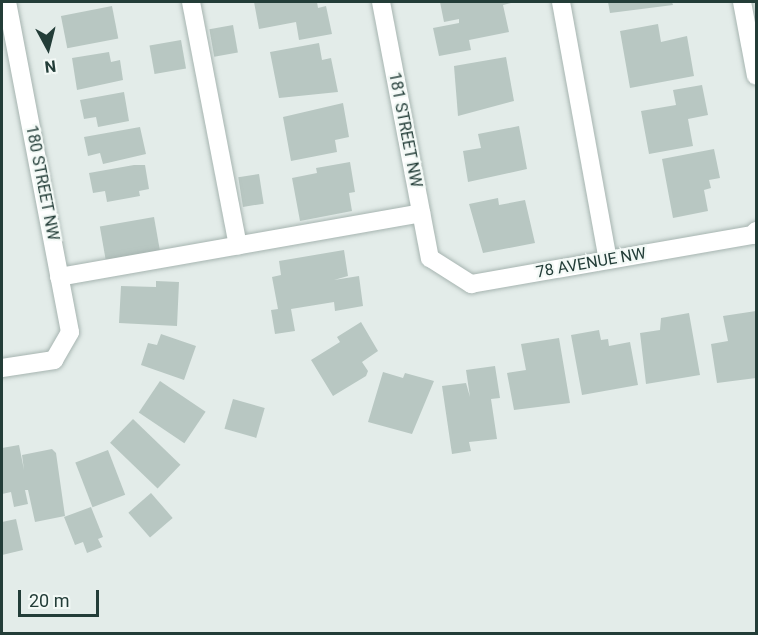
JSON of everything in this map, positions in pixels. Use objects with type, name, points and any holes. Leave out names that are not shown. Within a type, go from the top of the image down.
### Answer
[{"type":"street","name":"180 STREET NW","points":[[2,368],[54,360],[70,332],[9,48],[7,2]]},
{"type":"street","points":[[190,2],[238,246]]},
{"type":"street","name":"181 STREET NW","points":[[381,2],[430,258]]},
{"type":"street","points":[[561,2],[608,260]]},
{"type":"street","points":[[742,2],[756,76]]},
{"type":"street","points":[[59,277],[421,213]]},
{"type":"street","name":"78 AVENUE NW","points":[[430,258],[471,284],[753,235],[756,231]]},
{"type":"building","points":[[254,2],[317,2],[318,8],[326,6],[332,34],[299,40],[296,22],[259,29]]},
{"type":"building","points":[[440,2],[515,2],[503,5],[509,32],[469,40],[471,50],[439,56],[433,28],[459,23],[459,19],[444,22]]},
{"type":"building","points":[[608,2],[672,2],[673,5],[610,13]]},
{"type":"building","points":[[112,6],[118,38],[67,48],[61,16]]},
{"type":"building","points":[[658,24],[661,42],[687,36],[694,76],[630,88],[620,31]]},
{"type":"building","points":[[233,25],[238,53],[214,57],[209,29]]},
{"type":"building","points":[[181,40],[186,69],[155,74],[149,46]]},
{"type":"building","points":[[319,43],[322,60],[331,58],[338,92],[279,98],[270,52]]},
{"type":"building","points":[[109,52],[111,62],[120,60],[123,80],[77,90],[72,58]]},
{"type":"building","points":[[506,57],[514,101],[458,116],[454,66]]},
{"type":"building","points":[[702,85],[708,115],[688,119],[693,146],[649,154],[641,111],[676,105],[673,90]]},
{"type":"building","points":[[124,92],[129,121],[98,127],[96,117],[84,119],[80,100]]},
{"type":"building","points":[[343,103],[349,137],[335,140],[337,152],[291,161],[283,117]]},
{"type":"building","points":[[519,126],[527,169],[468,182],[463,151],[481,148],[478,134]]},
{"type":"building","points":[[140,127],[146,154],[103,164],[100,153],[88,156],[84,137]]},
{"type":"building","points":[[714,149],[720,178],[709,180],[711,188],[704,190],[708,211],[673,218],[662,159]]},
{"type":"building","points":[[350,162],[355,192],[349,193],[352,211],[300,221],[292,178],[317,173],[316,168]]},
{"type":"building","points":[[145,165],[149,189],[139,191],[140,196],[107,202],[105,191],[93,193],[89,173]]},
{"type":"building","points":[[259,174],[264,204],[243,207],[238,177]]},
{"type":"building","points":[[498,198],[499,205],[525,200],[535,243],[483,253],[469,204]]},
{"type":"building","points":[[154,217],[160,251],[106,261],[100,227]]},
{"type":"building","points":[[344,250],[348,276],[334,280],[359,276],[363,306],[335,311],[334,302],[291,309],[295,331],[275,334],[271,310],[278,309],[272,277],[281,275],[279,261]]},
{"type":"building","points":[[156,281],[179,282],[177,326],[119,323],[121,286],[156,287]]},
{"type":"building","points":[[756,311],[756,378],[717,383],[711,344],[728,341],[723,316]]},
{"type":"building","points":[[689,313],[700,375],[646,384],[640,333],[660,330],[661,318]]},
{"type":"building","points":[[361,322],[378,351],[362,362],[368,371],[366,376],[333,396],[311,360],[340,342],[337,337]]},
{"type":"building","points":[[599,330],[601,340],[608,339],[609,346],[630,342],[638,385],[582,395],[571,335]]},
{"type":"building","points":[[161,334],[196,346],[184,380],[141,365],[148,343],[157,345]]},
{"type":"building","points":[[559,338],[570,403],[514,410],[507,373],[526,370],[521,344]]},
{"type":"building","points":[[495,366],[500,398],[491,399],[497,439],[469,442],[471,451],[452,454],[442,386],[466,383],[470,397],[466,370]]},
{"type":"building","points":[[383,372],[403,378],[405,373],[434,381],[412,434],[368,422]]},
{"type":"building","points":[[160,381],[206,412],[184,443],[139,413]]},
{"type":"building","points":[[233,399],[265,408],[256,438],[224,429]]},
{"type":"building","points":[[133,419],[180,465],[158,489],[110,443]]},
{"type":"building","points":[[19,445],[24,470],[22,455],[52,449],[56,453],[65,516],[35,522],[28,490],[25,490],[28,504],[14,507],[11,492],[2,494],[2,448]]},
{"type":"building","points":[[108,450],[125,495],[93,507],[75,463]]},
{"type":"building","points":[[151,493],[173,518],[150,538],[128,513]]},
{"type":"building","points":[[91,507],[103,537],[98,539],[102,547],[87,553],[83,542],[75,545],[64,517]]},
{"type":"building","points":[[16,519],[23,550],[2,555],[2,522]]}]
